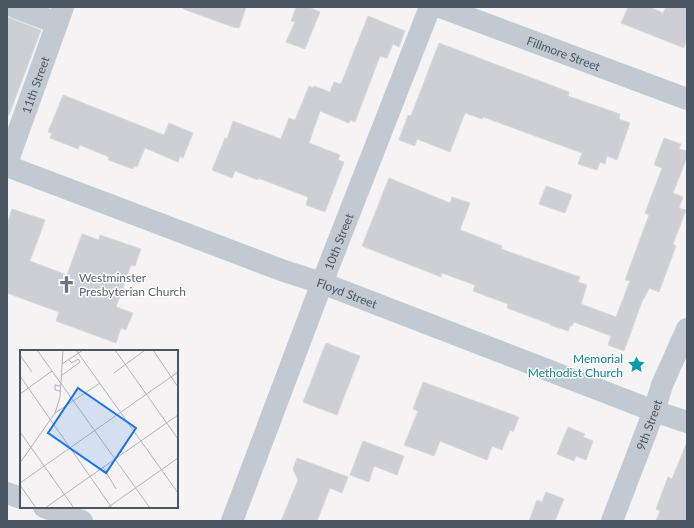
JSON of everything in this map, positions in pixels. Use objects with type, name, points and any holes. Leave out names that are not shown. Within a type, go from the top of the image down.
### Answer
[{"type":"street","points":[[14,7],[60,15]]},
{"type":"street","name":"10th Street","points":[[232,521],[322,283],[430,7]]},
{"type":"street","name":"Fillmore Street","points":[[440,7],[687,99]]},
{"type":"street","name":"11th Street","points":[[7,165],[60,15]]},
{"type":"street","name":"Floyd Street","points":[[7,165],[284,271],[322,283],[687,422]]},
{"type":"street","name":"9th Street","points":[[612,521],[662,385],[687,329]]},
{"type":"street","points":[[7,493],[20,498]]},
{"type":"street","points":[[47,508],[82,521]]},
{"type":"building","points":[[183,7],[246,7],[239,28],[236,28],[183,9]]},
{"type":"building","points":[[296,7],[308,7],[320,12],[305,49],[286,42],[295,22],[291,21]]},
{"type":"building","points":[[628,7],[650,7],[663,13],[666,7],[687,7],[687,38],[684,48],[621,23]]},
{"type":"building","points":[[368,16],[405,31],[399,47],[393,44],[387,58],[380,56],[355,122],[350,120],[349,123],[320,111],[309,143],[340,155],[338,160],[344,162],[325,212],[306,205],[308,197],[258,178],[258,180],[235,171],[232,178],[212,170],[225,138],[227,139],[233,121],[281,139],[289,118],[295,120],[309,86],[313,88],[314,86],[330,92],[334,82],[341,84]]},
{"type":"building","points":[[7,17],[41,30],[9,115],[7,115]]},
{"type":"building","points":[[439,43],[569,92],[568,96],[620,114],[619,119],[630,123],[617,160],[607,156],[605,164],[600,162],[597,170],[578,164],[582,153],[483,117],[482,119],[465,113],[450,152],[417,139],[415,146],[399,140],[408,115],[411,116]]},
{"type":"building","points":[[63,95],[164,135],[169,123],[193,133],[183,158],[180,156],[178,162],[145,148],[137,167],[134,166],[133,169],[108,160],[109,157],[80,145],[78,149],[50,138],[52,133],[48,132]]},
{"type":"building","points":[[664,138],[681,144],[679,149],[687,151],[687,157],[673,193],[683,197],[679,208],[686,210],[673,244],[676,246],[659,292],[649,288],[643,299],[624,351],[608,345],[611,336],[574,322],[568,331],[550,325],[507,308],[508,304],[473,291],[475,285],[442,273],[441,277],[362,246],[389,178],[450,203],[452,197],[470,203],[460,230],[502,246],[501,249],[580,277],[578,282],[587,285],[581,304],[616,317],[630,281],[625,280],[649,215],[645,213],[662,168],[654,165]]},
{"type":"building","points":[[546,186],[572,195],[565,213],[539,204]]},
{"type":"building","name":"Westminster Presbyterian Church","points":[[12,209],[45,220],[30,261],[67,275],[82,234],[99,240],[100,235],[141,249],[135,266],[131,265],[116,307],[133,313],[126,330],[121,328],[116,343],[56,321],[59,312],[7,293],[7,224]]},
{"type":"building","points":[[326,343],[360,356],[337,415],[303,402]]},
{"type":"building","points":[[423,382],[519,417],[513,432],[510,430],[502,450],[492,446],[487,460],[440,441],[434,456],[404,445],[418,411],[413,409]]},
{"type":"building","points":[[568,427],[585,434],[583,437],[593,441],[586,460],[576,456],[574,461],[557,454]]},
{"type":"building","points":[[363,441],[404,456],[397,475],[374,466],[369,482],[350,475]]},
{"type":"building","points":[[686,444],[687,521],[656,521],[660,511],[656,509],[668,477],[672,479]]},
{"type":"building","points":[[297,458],[348,477],[342,493],[330,488],[317,521],[281,521],[298,480],[293,469]]},
{"type":"building","points":[[546,492],[564,499],[555,521],[529,521],[537,500],[542,502]]},
{"type":"place","name":"Westminster Presbyterian Church","points":[[66,284]]},
{"type":"place","name":"Memorial Methodist Church","points":[[636,365]]}]
